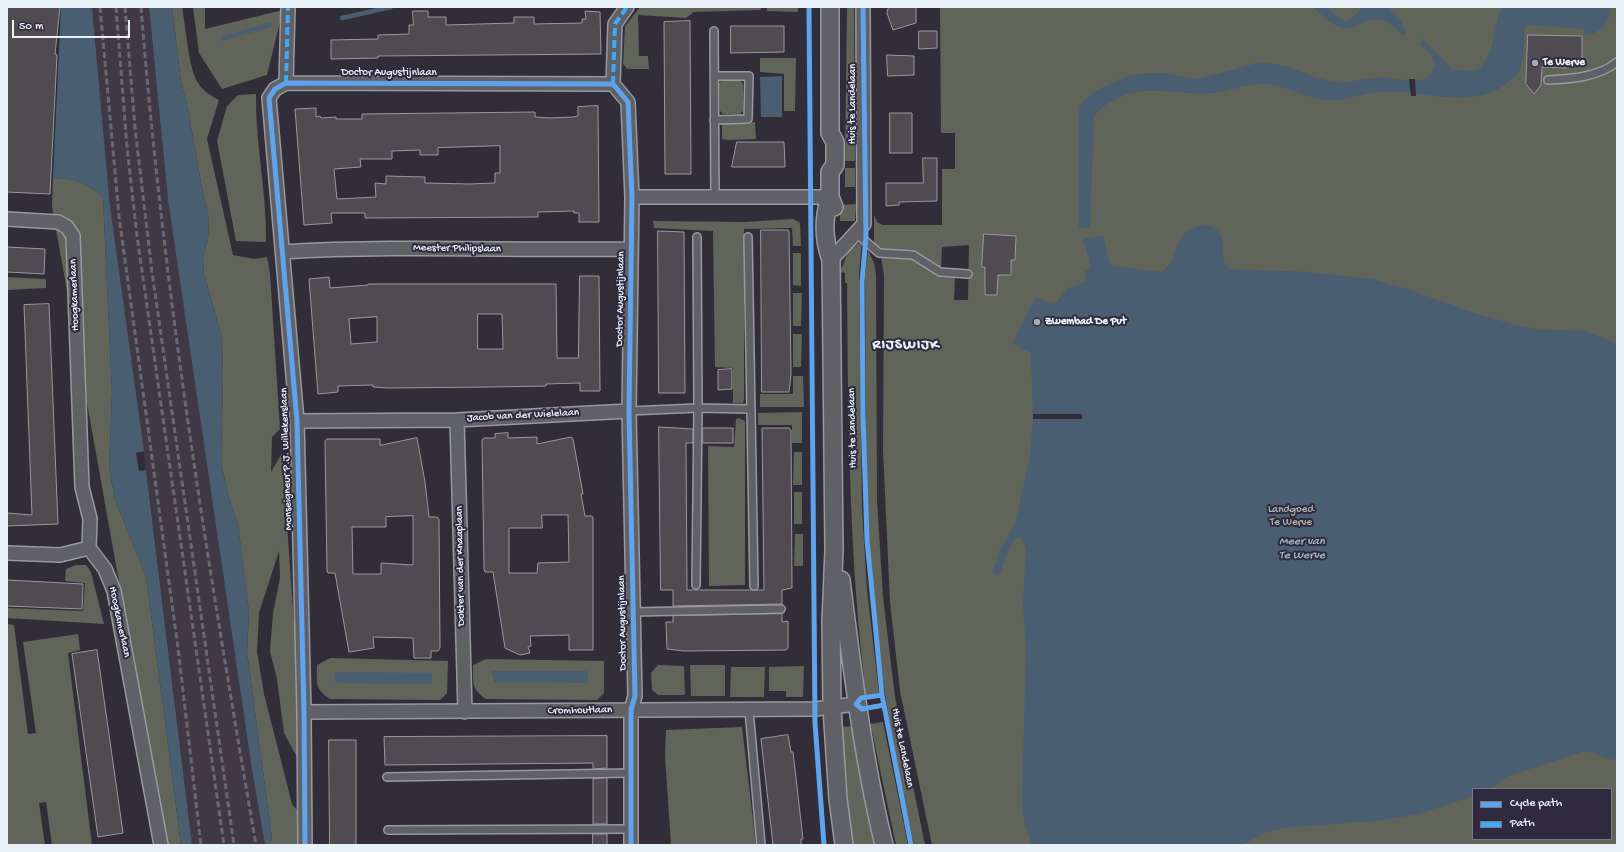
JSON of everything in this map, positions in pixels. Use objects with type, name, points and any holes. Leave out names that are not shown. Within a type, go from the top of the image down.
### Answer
[{"type":"street","points":[[286,83],[288,7]]},
{"type":"street","points":[[614,84],[615,24],[627,7]]},
{"type":"street","name":"Huis te Landelaan","points":[[830,7],[830,133],[824,142],[824,165],[830,172],[830,196],[825,214],[825,243],[831,260],[834,550],[831,632],[832,708],[837,792],[844,845]]},
{"type":"street","name":"Huis te Landelaan","points":[[831,260],[864,224],[862,7]]},
{"type":"street","name":"Doctor Augustijnlaan","points":[[286,83],[614,84],[628,102],[632,197],[629,411],[635,696],[631,710],[631,845]]},
{"type":"street","name":"Monseigneur P.J. Willekenslaan","points":[[286,83],[275,89],[269,98],[297,421],[304,712],[305,845]]},
{"type":"street","points":[[632,197],[830,196]]},
{"type":"street","name":"Hoogkamerlaan","points":[[7,219],[58,222],[67,227],[73,236],[82,487],[90,519],[89,548],[105,569],[114,591],[161,845]]},
{"type":"street","name":"Meester Philipslaan","points":[[283,252],[351,248],[557,250],[631,249]]},
{"type":"street","name":"Jacob van der Wielelaan","points":[[297,421],[457,420],[629,411]]},
{"type":"street","name":"Dokter van der Knaaplaan","points":[[457,420],[465,712]]},
{"type":"street","points":[[7,553],[60,555],[89,548]]},
{"type":"street","name":"Huis te Landelaan","points":[[834,550],[840,575],[856,704],[868,774],[884,845]]},
{"type":"street","name":"Cromhoutlaan","points":[[304,712],[749,710],[832,708],[856,704]]},
{"type":"lane","points":[[714,31],[715,197]]},
{"type":"lane","points":[[1548,80],[1592,74],[1609,68],[1617,62]]},
{"type":"lane","points":[[714,120],[748,119],[748,76],[715,76]]},
{"type":"lane","points":[[856,233],[873,250],[879,253],[914,255],[940,272],[968,274]]},
{"type":"lane","points":[[696,585],[698,408],[697,237]]},
{"type":"lane","points":[[748,237],[754,586]]},
{"type":"lane","name":"Jacob van der Wielelaan","points":[[629,411],[698,408],[750,409]]},
{"type":"lane","points":[[633,612],[781,609]]},
{"type":"lane","points":[[749,710],[761,845]]},
{"type":"lane","points":[[388,777],[630,773]]},
{"type":"lane","points":[[388,830],[631,829]]},
{"type":"shaded area","points":[[92,7],[149,7],[168,200],[252,770],[265,845],[192,845],[151,507],[110,206]]},
{"type":"green space","points":[[172,7],[182,7],[192,67],[198,83],[207,93],[219,100],[207,139],[233,255],[254,259],[267,257],[270,273],[280,429],[272,437],[271,472],[282,453],[296,653],[298,759],[284,733],[277,679],[270,651],[273,613],[280,578],[279,551],[259,613],[257,652],[264,694],[292,804],[299,812],[297,845],[269,845],[272,839],[247,652],[249,613],[238,525],[228,495],[221,461],[223,376],[222,338],[204,274],[203,257],[208,239],[209,219],[188,109],[181,82]]},
{"type":"green space","points":[[193,7],[205,7],[205,29],[283,10],[267,75],[222,89],[199,53]]},
{"type":"green space","points":[[640,7],[761,7],[761,10],[694,12],[686,18],[638,15],[639,56],[648,56],[649,69],[627,69],[623,64],[625,26]]},
{"type":"green space","points":[[767,7],[798,7],[798,12],[767,11]]},
{"type":"green space","points":[[847,7],[854,7],[855,161],[845,161]]},
{"type":"green space","name":"Landgoed Te Werve","points":[[940,7],[1617,7],[1617,845],[932,845],[900,691],[890,602],[883,450],[884,275],[881,258],[913,259],[937,275],[955,278],[954,300],[968,300],[969,245],[942,247],[941,269],[917,252],[878,249],[874,246],[874,215],[877,222],[882,225],[942,225],[942,169],[955,169],[955,133],[941,133]]},
{"type":"green space","points":[[760,58],[796,58],[795,111],[784,111],[784,74],[760,72]]},
{"type":"green space","points":[[722,80],[740,80],[743,84],[743,111],[740,114],[723,114],[720,111],[719,83]]},
{"type":"green space","points":[[256,94],[257,131],[265,205],[266,242],[236,241],[217,141],[227,106],[238,95]]},
{"type":"green space","points":[[755,122],[756,139],[722,139],[722,123]]},
{"type":"green space","points":[[845,168],[855,168],[855,187],[845,187]]},
{"type":"green space","points":[[53,178],[68,179],[80,182],[91,187],[103,197],[112,393],[109,467],[115,500],[146,576],[181,845],[166,845],[52,207]]},
{"type":"green space","points":[[856,204],[855,221],[840,221],[840,205]]},
{"type":"green space","points":[[793,219],[800,223],[801,246],[793,246],[792,228],[744,229],[744,399],[743,403],[733,403],[733,368],[715,367],[713,231],[654,228],[653,221],[744,222]]},
{"type":"green space","points":[[862,241],[859,274],[862,508],[867,590],[879,693],[860,696],[864,678],[852,531],[847,283],[845,283],[845,273],[840,272],[849,250]]},
{"type":"green space","points":[[868,250],[874,263],[876,275],[877,500],[883,597],[895,697],[925,845],[914,845],[906,809],[886,702],[873,594],[868,523],[866,452],[865,276]]},
{"type":"green space","points":[[793,253],[801,253],[801,286],[793,285]]},
{"type":"green space","points":[[7,277],[46,279],[46,288],[7,290]]},
{"type":"green space","points":[[793,293],[802,293],[801,326],[793,326]]},
{"type":"green space","points":[[793,334],[802,334],[801,367],[793,367]]},
{"type":"green space","points":[[793,376],[803,376],[804,407],[760,407],[760,394],[793,394]]},
{"type":"green space","points":[[802,412],[802,443],[792,443],[792,425],[758,425],[758,413]]},
{"type":"green space","points":[[739,418],[745,421],[745,585],[709,586],[708,446],[734,447],[736,419]]},
{"type":"green space","points":[[794,452],[802,452],[802,485],[793,485]]},
{"type":"green space","points":[[794,492],[802,492],[802,524],[794,524]]},
{"type":"green space","points":[[795,534],[803,534],[803,566],[794,566]]},
{"type":"green space","points":[[76,565],[86,565],[91,572],[104,624],[7,618],[7,608],[83,611],[85,583],[65,581],[66,569]]},
{"type":"green space","points":[[7,624],[14,625],[28,734],[36,733],[23,642],[78,634],[80,650],[68,653],[92,845],[52,845],[46,802],[39,803],[45,845],[7,845]]},
{"type":"green space","points":[[330,658],[448,661],[447,693],[440,700],[330,699],[321,692],[319,688],[317,665]]},
{"type":"green space","points":[[486,659],[604,661],[604,693],[597,700],[486,699],[475,688],[473,665]],"holes":[[[492,671],[588,671],[495,682]]]},
{"type":"green space","points":[[658,665],[684,666],[685,695],[658,695],[652,690],[651,673]]},
{"type":"green space","points":[[690,665],[725,665],[725,696],[691,696]]},
{"type":"green space","points":[[804,666],[803,697],[786,697],[786,691],[769,691],[769,667]]},
{"type":"green space","points":[[731,667],[765,667],[764,697],[730,697]]},
{"type":"green space","points":[[883,722],[908,845],[896,845],[871,731],[870,724]]},
{"type":"green space","points":[[854,726],[877,845],[851,845],[840,727]]},
{"type":"green space","points":[[742,727],[756,845],[671,845],[665,756],[666,730]]},
{"type":"water","points":[[61,7],[92,7],[110,206],[144,451],[136,453],[139,471],[146,470],[192,845],[181,845],[146,576],[115,500],[109,467],[112,393],[103,197],[90,187],[80,182],[68,179],[53,178]]},
{"type":"water","points":[[149,7],[172,7],[181,82],[188,109],[209,219],[208,239],[203,257],[204,274],[222,338],[223,376],[221,461],[228,495],[238,525],[249,613],[247,652],[272,839],[269,845],[265,845],[252,770],[168,200]]},
{"type":"water","points":[[1312,7],[1327,7],[1342,20],[1353,17],[1364,7],[1388,8],[1400,19],[1406,33],[1404,36],[1389,23],[1374,19],[1354,27],[1338,27]]},
{"type":"water","points":[[1502,7],[1611,7],[1609,18],[1600,30],[1590,35],[1585,36],[1584,29],[1525,25],[1523,58],[1518,73],[1503,86],[1486,94],[1451,98],[1396,92],[1377,92],[1338,100],[1324,100],[1278,86],[1257,84],[1212,93],[1147,91],[1122,96],[1102,108],[1094,118],[1090,228],[1079,228],[1079,109],[1083,101],[1096,91],[1125,77],[1143,73],[1164,73],[1197,79],[1262,62],[1285,66],[1317,78],[1339,83],[1381,77],[1410,81],[1421,80],[1431,75],[1435,66],[1431,54],[1420,45],[1423,39],[1452,69],[1465,71],[1477,70],[1482,66],[1490,52]]},
{"type":"water","points":[[782,76],[782,117],[761,117],[760,77]]},
{"type":"water","name":"Meer van Te Werve","points":[[1208,225],[1216,229],[1222,240],[1223,258],[1229,269],[1310,272],[1372,279],[1410,290],[1477,314],[1516,325],[1534,329],[1586,331],[1617,344],[1617,760],[1612,760],[1591,752],[1582,752],[1508,776],[1492,788],[1472,788],[1472,796],[1419,814],[1377,821],[1291,827],[1266,832],[1242,845],[1032,845],[1025,825],[1022,802],[1026,649],[1023,604],[1026,548],[1021,538],[1016,537],[1007,553],[1000,574],[996,575],[993,572],[1000,549],[1015,524],[1030,456],[1033,419],[1031,353],[1012,343],[1036,297],[1054,305],[1068,288],[1086,282],[1085,270],[1090,269],[1089,259],[1083,239],[1103,236],[1109,262],[1114,266],[1160,272],[1167,268],[1171,262],[1181,239],[1187,232],[1195,227]]},
{"type":"water","points":[[492,671],[588,671],[588,683],[495,682]]},
{"type":"water","points":[[335,672],[432,673],[431,684],[335,683]]},
{"type":"pier","points":[[1409,79],[1415,79],[1416,96],[1411,96]]},
{"type":"pier","points":[[1033,414],[1082,414],[1082,419],[1033,419]]},
{"type":"building","points":[[7,7],[60,7],[55,54],[57,55],[50,194],[7,192]]},
{"type":"building","points":[[889,7],[916,7],[916,23],[893,30],[887,13]]},
{"type":"building","points":[[413,11],[428,11],[428,17],[446,17],[446,25],[514,23],[514,17],[534,17],[534,24],[582,23],[582,19],[586,19],[585,11],[600,12],[601,54],[378,56],[378,58],[331,59],[331,40],[378,39],[378,35],[409,34],[409,25],[413,25]]},
{"type":"building","points":[[690,21],[691,174],[665,174],[664,22]]},
{"type":"building","points":[[731,26],[784,26],[784,52],[731,53]]},
{"type":"building","points":[[919,31],[937,31],[937,48],[919,49]]},
{"type":"building","name":"Te Werve","points":[[1528,35],[1582,36],[1582,63],[1566,63],[1566,68],[1542,67],[1541,85],[1534,94],[1526,84]]},
{"type":"building","points":[[887,55],[914,56],[914,75],[888,76]]},
{"type":"building","points":[[598,106],[599,222],[579,222],[579,213],[574,213],[574,211],[538,212],[538,217],[365,218],[365,213],[331,213],[332,223],[304,225],[295,109],[316,108],[316,117],[336,117],[336,119],[362,119],[362,114],[535,112],[535,117],[549,118],[578,116],[578,107]],"holes":[[[500,146],[500,173],[495,173],[495,183],[470,184],[425,183],[425,177],[386,176],[386,184],[375,183],[376,197],[337,199],[334,169],[361,167],[360,159],[392,159],[392,151],[420,150],[420,155],[438,155],[438,148]]]},
{"type":"building","points":[[890,113],[912,113],[912,153],[890,153]]},
{"type":"building","points":[[737,142],[784,142],[785,167],[732,167]]},
{"type":"building","points":[[923,158],[937,158],[937,201],[899,202],[899,205],[886,206],[886,183],[923,183]]},
{"type":"building","points":[[761,230],[788,230],[789,232],[791,374],[789,392],[762,392]]},
{"type":"building","points":[[658,231],[684,232],[685,393],[659,393]]},
{"type":"building","points":[[984,234],[1016,236],[1015,260],[1011,260],[1011,275],[998,275],[997,295],[985,295],[985,267],[982,267]]},
{"type":"building","points":[[7,247],[45,249],[44,274],[7,272]]},
{"type":"building","points":[[580,276],[599,276],[600,391],[580,391],[580,383],[546,384],[546,386],[388,388],[373,387],[373,385],[338,386],[338,392],[318,394],[309,279],[329,277],[330,288],[368,284],[556,284],[557,358],[578,358]],"holes":[[[478,314],[502,314],[503,349],[478,349]],[[377,317],[377,342],[351,344],[349,319]]]},
{"type":"building","points":[[49,304],[58,524],[7,526],[7,513],[32,515],[24,305]]},
{"type":"building","points":[[732,369],[732,389],[718,390],[718,370]]},
{"type":"building","points":[[659,427],[693,429],[693,443],[686,443],[687,590],[764,590],[762,428],[789,428],[791,430],[792,588],[782,590],[782,604],[673,606],[673,590],[661,590]]},
{"type":"building","points":[[703,428],[733,428],[733,443],[703,443]]},
{"type":"building","points":[[508,433],[508,438],[537,437],[537,444],[571,437],[573,439],[583,494],[581,494],[585,516],[592,516],[593,518],[593,650],[569,650],[569,635],[530,636],[531,646],[528,647],[530,653],[520,655],[505,648],[493,572],[485,572],[484,569],[482,440],[484,438],[495,438],[495,434]],"holes":[[[542,515],[568,515],[569,562],[538,563],[537,573],[509,573],[509,528],[542,528]]]},
{"type":"building","points":[[417,438],[425,482],[429,517],[437,517],[439,519],[440,648],[438,651],[431,651],[431,658],[414,658],[413,638],[373,637],[374,648],[349,652],[335,573],[328,573],[327,571],[325,441],[327,439],[380,439],[380,445]],"holes":[[[413,516],[413,565],[381,563],[381,574],[353,574],[352,527],[386,527],[386,517]]]},
{"type":"building","points":[[7,580],[83,584],[82,609],[7,606]]},
{"type":"building","points":[[782,614],[782,622],[788,621],[788,648],[786,650],[684,651],[667,649],[666,622],[673,622],[673,616]]},
{"type":"building","points":[[97,650],[123,833],[98,837],[72,654]]},
{"type":"building","points":[[788,735],[791,752],[793,752],[803,839],[801,839],[801,845],[773,845],[761,739]]},
{"type":"building","points":[[607,736],[607,768],[593,769],[593,763],[385,765],[384,737]]},
{"type":"building","points":[[329,740],[356,740],[356,845],[330,845]]},
{"type":"building","points":[[607,778],[607,824],[593,824],[593,779]]},
{"type":"building","points":[[593,834],[607,834],[607,845],[593,845]]},
{"type":"waterway","points":[[342,18],[391,7]]},
{"type":"waterway","points":[[223,38],[270,25]]},
{"type":"railway","points":[[100,7],[119,216],[178,648],[201,845]]},
{"type":"railway","points":[[116,7],[127,147],[137,236],[224,845]]},
{"type":"railway","points":[[125,7],[135,128],[152,272],[234,845]]},
{"type":"railway","points":[[141,7],[150,112],[174,322],[204,532],[256,845]]},
{"type":"marked path","points":[[286,83],[288,7]]},
{"type":"marked path","points":[[613,84],[615,24],[627,7]]},
{"type":"cycle path","points":[[809,7],[815,723],[824,845]]},
{"type":"cycle path","points":[[863,7],[866,236],[862,282],[863,416],[867,540],[882,695],[911,845]]},
{"type":"cycle path","points":[[305,845],[304,712],[297,421],[269,98],[275,89],[286,83],[613,84],[628,102],[632,197],[629,411],[635,696],[631,710],[631,845]]},
{"type":"cycle path","points":[[882,695],[861,698],[856,704],[862,709],[884,705]]},
{"type":"place","name":"Te Werve","points":[[1535,63]]},
{"type":"place","name":"Zwembad De Put","points":[[1037,322]]},
{"type":"district","name":"RIJSWIJK","points":[[906,346]]}]
